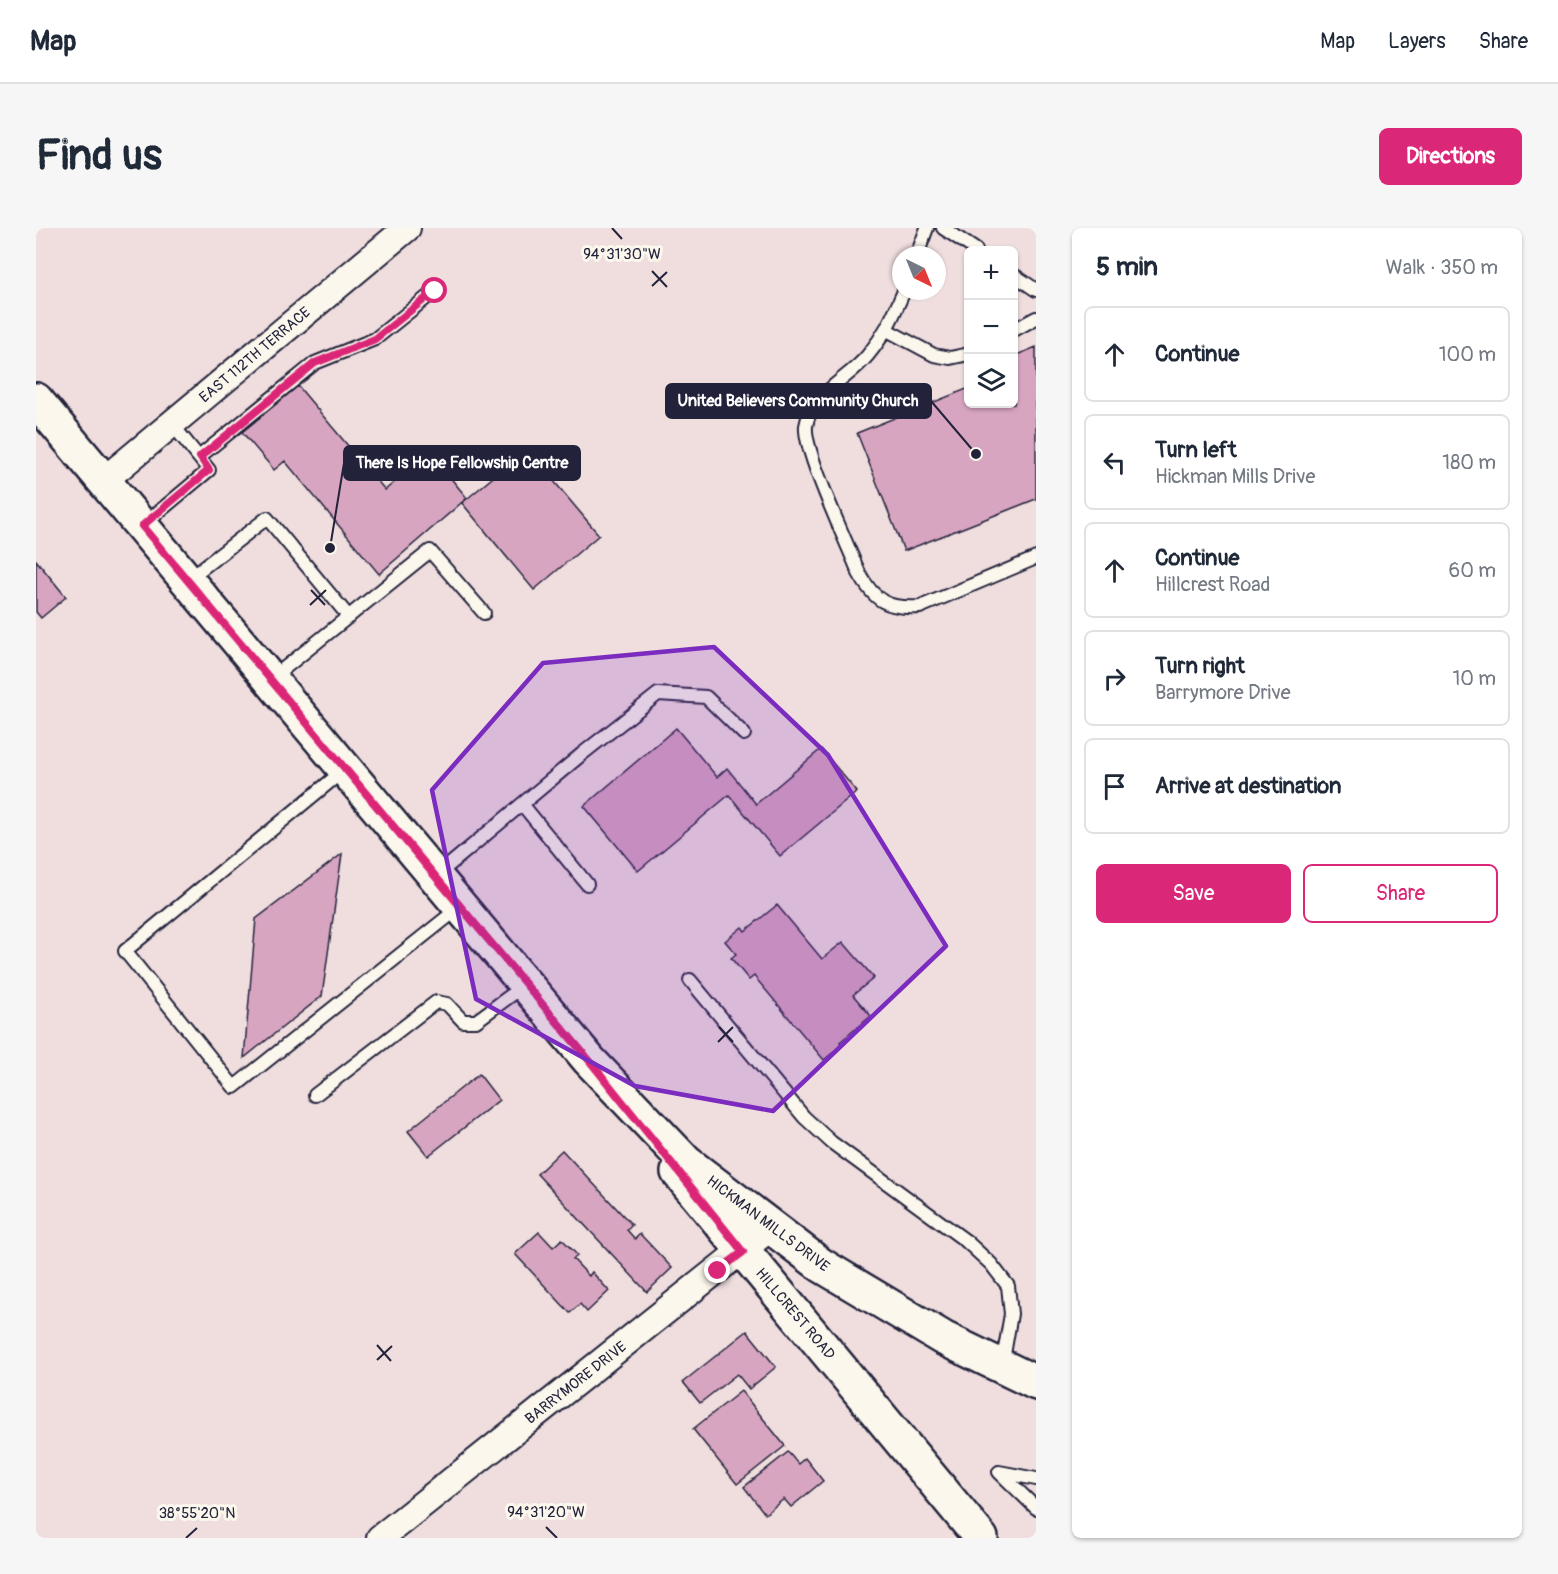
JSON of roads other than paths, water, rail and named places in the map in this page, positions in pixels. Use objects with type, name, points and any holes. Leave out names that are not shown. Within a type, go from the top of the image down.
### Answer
[{"type":"street","name":"EAST 112TH TERRACE","points":[[104,481],[407,228]]},
{"type":"street","name":"HICKMAN MILLS DRIVE","points":[[36,400],[589,1060],[686,1162],[821,1265],[943,1338],[1036,1383]]},
{"type":"street","name":"HILLCREST ROAD","points":[[589,1060],[743,1252],[981,1538]]},
{"type":"street","name":"BARRYMORE DRIVE","points":[[380,1538],[743,1252],[771,1227]]},
{"type":"lane","points":[[920,246],[927,228]]},
{"type":"lane","points":[[942,228],[970,246]]},
{"type":"lane","points":[[1018,278],[1036,290]]},
{"type":"lane","points":[[200,457],[315,363],[375,339],[435,291]]},
{"type":"lane","points":[[900,300],[887,330],[852,372],[821,397],[813,408],[806,427],[810,451],[866,585],[880,600],[899,608],[920,607],[1036,558]]},
{"type":"lane","points":[[1018,328],[1036,318]]},
{"type":"lane","points":[[887,330],[934,355],[950,358],[964,355]]},
{"type":"lane","points":[[142,526],[209,470],[172,424]]},
{"type":"lane","points":[[187,580],[267,518],[349,617]]},
{"type":"lane","points":[[270,680],[430,551],[484,613]]},
{"type":"lane","points":[[435,877],[658,694],[706,697],[744,734]]},
{"type":"lane","points":[[345,769],[125,951],[234,1087],[460,906]]},
{"type":"lane","points":[[522,804],[587,884]]},
{"type":"lane","points":[[690,980],[804,1117],[831,1142],[966,1241],[991,1264],[1008,1286],[1011,1314],[1001,1367]]},
{"type":"lane","points":[[315,1095],[436,1002],[447,1004],[463,1021],[476,1021],[526,985]]},
{"type":"lane","points":[[1036,1479],[999,1472],[1036,1508]]},
{"type":"place","name":"United Believers Community Church","points":[[976,454]]},
{"type":"place","name":"There Is Hope Fellowship Centre","points":[[330,548]]}]
